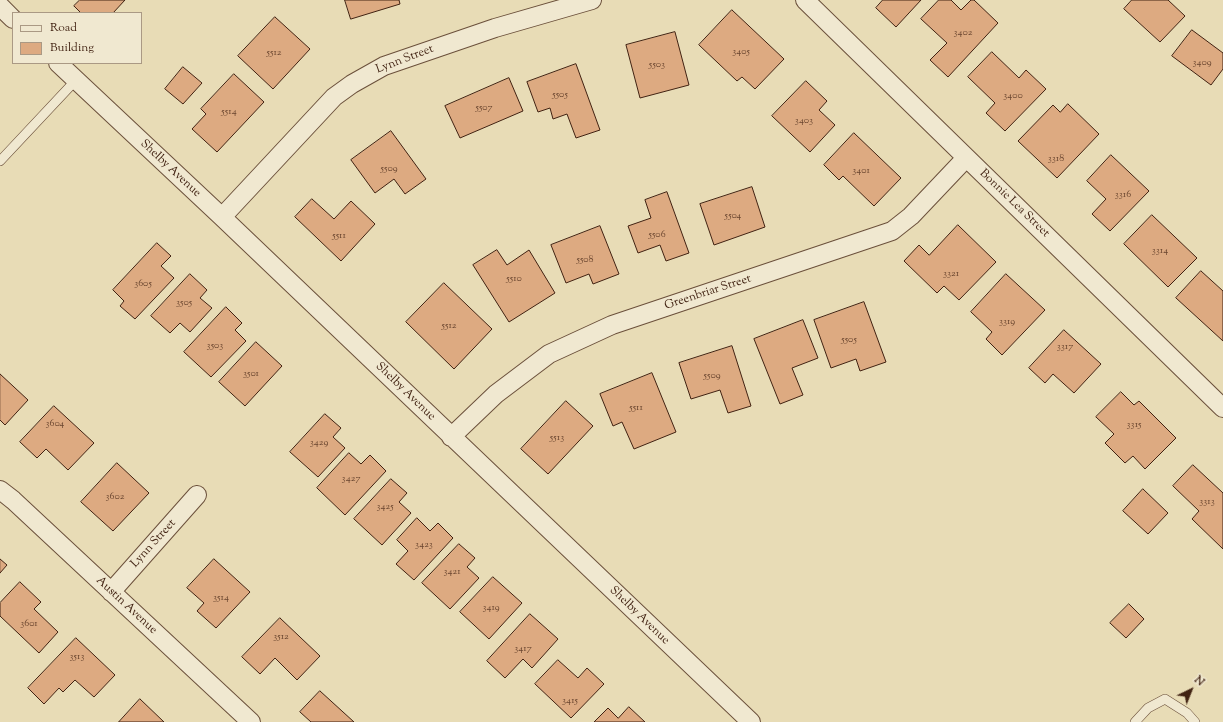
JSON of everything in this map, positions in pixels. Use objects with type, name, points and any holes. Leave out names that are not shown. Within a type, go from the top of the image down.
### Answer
[{"type":"street","name":"Lynn Street","points":[[222,217],[334,97],[352,84],[384,66],[495,28],[592,0]]},
{"type":"street","name":"Bonnie Lea Street","points":[[805,0],[1223,408]]},
{"type":"street","points":[[0,6],[12,18]]},
{"type":"street","name":"Shelby Avenue","points":[[59,64],[222,217],[750,722]]},
{"type":"street","name":"Greenbriar Street","points":[[451,436],[496,394],[549,354],[563,347],[612,325],[892,231],[911,216],[966,158]]},
{"type":"street","name":"Austin Avenue","points":[[0,490],[13,500],[251,722]]},
{"type":"street","name":"Lynn Street","points":[[111,592],[197,495]]},
{"type":"lane","points":[[0,160],[76,80]]},
{"type":"lane","points":[[1135,722],[1148,708],[1165,699],[1187,713],[1195,722]]},
{"type":"building","points":[[80,0],[125,0],[114,12],[80,12],[74,6]]},
{"type":"building","points":[[345,0],[399,0],[400,4],[351,19]]},
{"type":"building","points":[[883,0],[921,0],[896,27],[876,8]]},
{"type":"building","points":[[939,0],[951,0],[961,10],[971,0],[974,0],[998,23],[948,77],[930,60],[947,43],[921,19]]},
{"type":"building","points":[[1132,0],[1168,0],[1185,16],[1160,42],[1124,9]]},
{"type":"building","points":[[732,10],[784,59],[755,89],[742,77],[737,81],[699,45]]},
{"type":"building","points":[[275,17],[310,49],[273,89],[238,56]]},
{"type":"building","points":[[1192,30],[1223,53],[1223,69],[1211,85],[1172,56]]},
{"type":"building","points":[[675,32],[689,85],[640,98],[626,45]]},
{"type":"building","points":[[992,52],[1019,78],[1026,70],[1046,89],[1005,131],[986,113],[995,103],[968,77]]},
{"type":"building","points":[[576,64],[600,130],[576,138],[567,114],[553,119],[550,108],[538,112],[527,82]]},
{"type":"building","points":[[183,67],[202,83],[183,104],[165,89]]},
{"type":"building","points":[[234,74],[264,102],[217,152],[192,129],[206,114],[201,109]]},
{"type":"building","points":[[509,78],[523,111],[460,138],[445,106]]},
{"type":"building","points":[[806,81],[827,101],[819,110],[835,125],[810,152],[772,116]]},
{"type":"building","points":[[1068,104],[1099,134],[1057,178],[1018,141],[1053,105],[1060,112]]},
{"type":"building","points":[[391,131],[426,179],[405,194],[394,179],[375,193],[351,160]]},
{"type":"building","points":[[854,133],[901,178],[874,206],[843,176],[839,180],[824,165]]},
{"type":"building","points":[[1111,155],[1149,191],[1110,231],[1092,214],[1106,199],[1087,181]]},
{"type":"building","points":[[752,187],[765,227],[714,245],[700,204]]},
{"type":"building","points":[[667,192],[689,253],[666,261],[660,245],[638,253],[628,226],[651,218],[645,200]]},
{"type":"building","points":[[312,199],[334,219],[351,201],[375,224],[341,261],[295,217]]},
{"type":"building","points":[[1152,215],[1197,258],[1168,287],[1124,244]]},
{"type":"building","points":[[958,225],[996,262],[959,300],[944,286],[937,293],[904,261],[919,245],[929,255]]},
{"type":"building","points":[[600,226],[619,274],[593,284],[589,274],[566,283],[551,245]]},
{"type":"building","points":[[157,243],[171,256],[161,266],[174,278],[135,319],[120,306],[124,301],[113,290]]},
{"type":"building","points":[[497,250],[507,265],[529,250],[555,293],[509,322],[473,265]]},
{"type":"building","points":[[1201,271],[1223,291],[1223,341],[1176,298]]},
{"type":"building","points":[[190,274],[207,290],[200,298],[212,308],[190,332],[180,323],[170,333],[151,316]]},
{"type":"building","points":[[1006,274],[1045,310],[1002,355],[986,339],[992,332],[971,312]]},
{"type":"building","points":[[444,283],[492,329],[454,369],[406,322]]},
{"type":"building","points":[[864,302],[886,362],[860,371],[856,359],[831,368],[814,320]]},
{"type":"building","points":[[226,307],[242,323],[235,330],[246,341],[211,377],[184,352]]},
{"type":"building","points":[[803,320],[818,358],[792,368],[803,395],[780,404],[754,339]]},
{"type":"building","points":[[1064,330],[1101,364],[1074,393],[1053,374],[1045,383],[1029,368]]},
{"type":"building","points":[[256,342],[282,366],[245,406],[219,382]]},
{"type":"building","points":[[732,346],[751,406],[728,413],[720,390],[691,399],[679,363]]},
{"type":"building","points":[[652,373],[676,432],[634,449],[622,422],[613,426],[600,394]]},
{"type":"building","points":[[0,374],[28,400],[5,425],[0,420]]},
{"type":"building","points":[[1121,392],[1134,405],[1139,401],[1176,438],[1145,469],[1133,456],[1125,463],[1105,443],[1114,434],[1096,417]]},
{"type":"building","points":[[566,401],[593,426],[548,474],[521,449]]},
{"type":"building","points":[[54,406],[94,443],[68,470],[46,449],[37,458],[20,442]]},
{"type":"building","points":[[325,414],[341,428],[333,437],[345,448],[318,477],[290,452]]},
{"type":"building","points":[[349,453],[361,464],[370,455],[386,471],[345,515],[317,488]]},
{"type":"building","points":[[117,463],[149,493],[113,531],[81,502]]},
{"type":"building","points":[[1193,465],[1223,493],[1223,549],[1192,519],[1199,511],[1173,486]]},
{"type":"building","points":[[391,479],[407,493],[399,502],[411,513],[382,545],[354,519]]},
{"type":"building","points":[[1143,489],[1168,513],[1148,534],[1123,511]]},
{"type":"building","points":[[417,518],[430,531],[438,523],[453,538],[414,580],[396,564],[408,551],[397,540]]},
{"type":"building","points":[[459,544],[475,558],[467,567],[479,578],[450,609],[422,583]]},
{"type":"building","points":[[0,559],[7,565],[0,573]]},
{"type":"building","points":[[214,559],[250,592],[216,628],[197,611],[204,603],[187,588]]},
{"type":"building","points":[[493,577],[522,603],[489,639],[460,612]]},
{"type":"building","points":[[20,582],[41,602],[34,609],[58,632],[39,653],[0,616],[0,603]]},
{"type":"building","points":[[1129,604],[1144,619],[1126,638],[1110,623]]},
{"type":"building","points":[[530,614],[558,639],[532,668],[523,659],[505,678],[487,661]]},
{"type":"building","points":[[280,618],[320,656],[297,680],[275,658],[260,674],[242,657]]},
{"type":"building","points":[[76,638],[115,675],[94,697],[75,680],[63,692],[59,688],[44,704],[28,688]]},
{"type":"building","points":[[558,660],[578,678],[587,668],[604,684],[571,718],[535,684]]},
{"type":"building","points":[[320,691],[354,722],[311,722],[300,712]]},
{"type":"building","points":[[140,699],[164,722],[119,722]]},
{"type":"building","points":[[629,707],[645,722],[594,722],[608,708],[618,718]]}]
